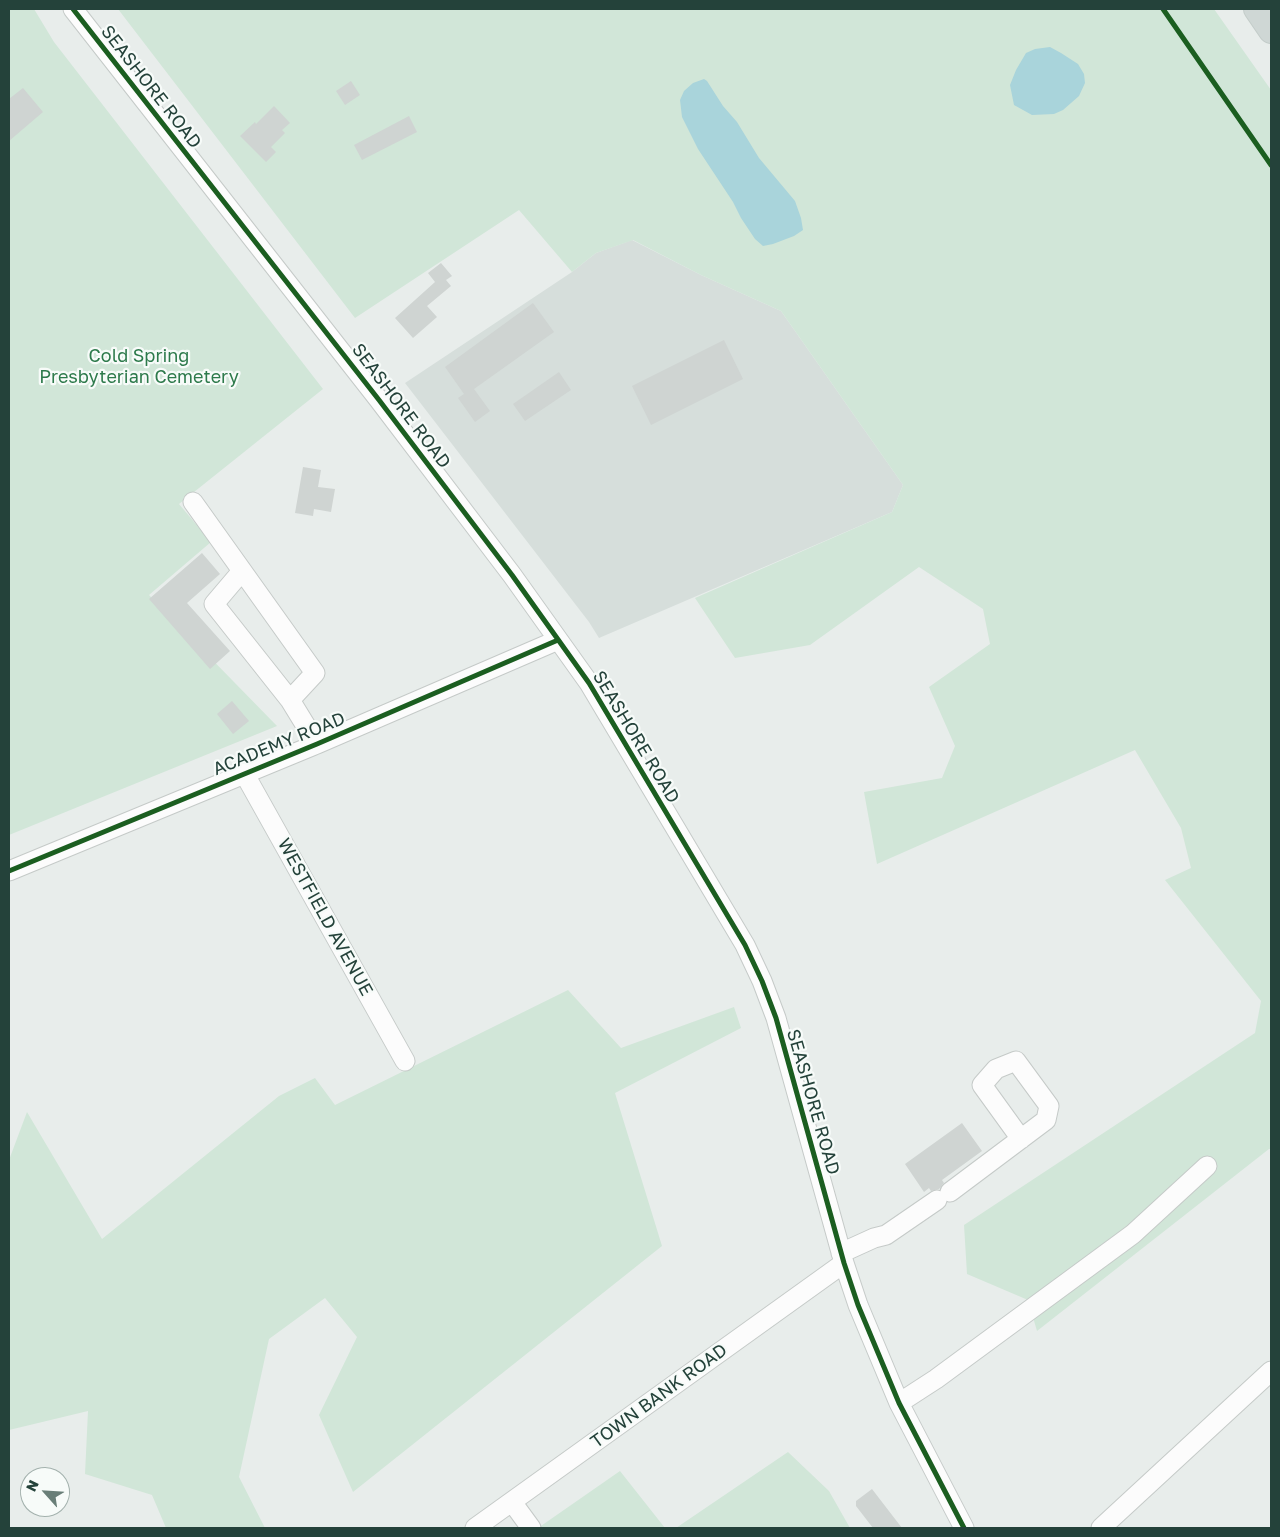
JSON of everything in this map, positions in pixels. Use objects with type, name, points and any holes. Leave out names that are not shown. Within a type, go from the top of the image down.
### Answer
[{"type":"main road","points":[[1256,9],[1271,31]]},
{"type":"street","name":"SEASHORE ROAD","points":[[73,9],[379,400],[512,575],[594,692],[745,945],[776,1018],[844,1262],[858,1305],[899,1403],[964,1528]]},
{"type":"street","points":[[193,502],[315,673],[290,700]]},
{"type":"street","points":[[242,571],[214,604],[290,700],[318,744]]},
{"type":"street","name":"ACADEMY ROAD","points":[[9,871],[318,744],[558,640]]},
{"type":"street","name":"WESTFIELD AVENUE","points":[[244,773],[406,1061]]},
{"type":"street","name":"TOWN BANK ROAD","points":[[475,1528],[844,1262],[874,1238],[886,1235],[944,1196],[1021,1139]]},
{"type":"street","points":[[899,1403],[936,1379],[1134,1234],[1207,1166]]},
{"type":"street","points":[[1101,1528],[1271,1371]]},
{"type":"street","points":[[512,1502],[531,1528]]},
{"type":"shaded area","points":[[632,240],[701,275],[781,311],[903,485],[892,512],[599,638],[589,622],[405,383],[572,272],[596,253]]},
{"type":"green space","name":"Cold Spring Presbyterian Cemetery","points":[[9,9],[34,9],[54,42],[323,389],[179,504],[211,542],[149,595],[277,726],[9,835]]},
{"type":"green space","points":[[118,9],[1214,9],[1271,90],[1271,1149],[1037,1331],[1028,1300],[967,1274],[964,1225],[1255,1033],[1261,1001],[1165,880],[1191,868],[1181,828],[1135,750],[877,864],[864,792],[942,778],[955,746],[929,687],[990,644],[983,609],[919,567],[810,645],[735,658],[695,598],[892,512],[903,485],[781,311],[701,275],[633,240],[596,253],[572,272],[519,210],[355,318]]},
{"type":"green space","points":[[568,990],[621,1048],[734,1007],[741,1028],[615,1093],[662,1246],[353,1492],[319,1415],[357,1337],[325,1298],[269,1339],[239,1477],[265,1528],[166,1528],[152,1495],[85,1474],[88,1411],[9,1430],[9,1160],[27,1112],[102,1239],[279,1096],[315,1078],[335,1105]]},
{"type":"green space","points":[[788,1452],[829,1491],[850,1528],[676,1528]]},
{"type":"green space","points":[[620,1471],[665,1528],[538,1528]]},
{"type":"water","points":[[1050,47],[1078,64],[1084,74],[1085,83],[1079,96],[1063,110],[1054,114],[1032,115],[1014,105],[1010,85],[1026,53],[1035,49]]},
{"type":"water","points":[[704,79],[737,122],[759,158],[795,201],[803,230],[794,236],[763,246],[755,239],[698,149],[682,117],[680,100],[684,91],[693,83]]},
{"type":"building","points":[[351,81],[360,95],[345,105],[336,91]]},
{"type":"building","points":[[23,88],[43,112],[9,141],[9,99]]},
{"type":"building","points":[[274,106],[290,123],[282,130],[285,133],[271,147],[276,152],[266,162],[240,136],[255,122],[256,124]]},
{"type":"building","points":[[409,116],[417,132],[362,160],[354,145]]},
{"type":"building","points":[[441,263],[452,276],[446,280],[451,286],[427,306],[437,317],[413,338],[395,318],[435,282],[428,273]]},
{"type":"building","points":[[533,303],[554,332],[474,389],[490,411],[475,422],[458,398],[464,394],[445,367]]},
{"type":"building","points":[[724,340],[743,379],[651,425],[632,386]]},
{"type":"building","points":[[559,372],[571,390],[525,421],[513,404]]},
{"type":"building","points":[[303,467],[321,470],[318,487],[335,489],[331,512],[314,509],[313,516],[295,513]]},
{"type":"building","points":[[202,553],[220,574],[187,603],[230,651],[210,669],[149,599]]},
{"type":"building","points":[[232,701],[249,721],[233,734],[217,714]]},
{"type":"building","points":[[962,1123],[982,1151],[942,1180],[944,1183],[939,1189],[931,1191],[929,1188],[924,1192],[905,1164]]},
{"type":"building","points":[[872,1489],[902,1528],[873,1528],[856,1506],[856,1501]]},
{"type":"cycle path","points":[[73,9],[379,400],[512,575],[589,683],[745,945],[762,981],[776,1018],[844,1263],[858,1305],[899,1403],[964,1528]]},
{"type":"cycle path","points":[[1163,9],[1271,165]]},
{"type":"cycle path","points":[[9,871],[317,744],[558,640]]}]
